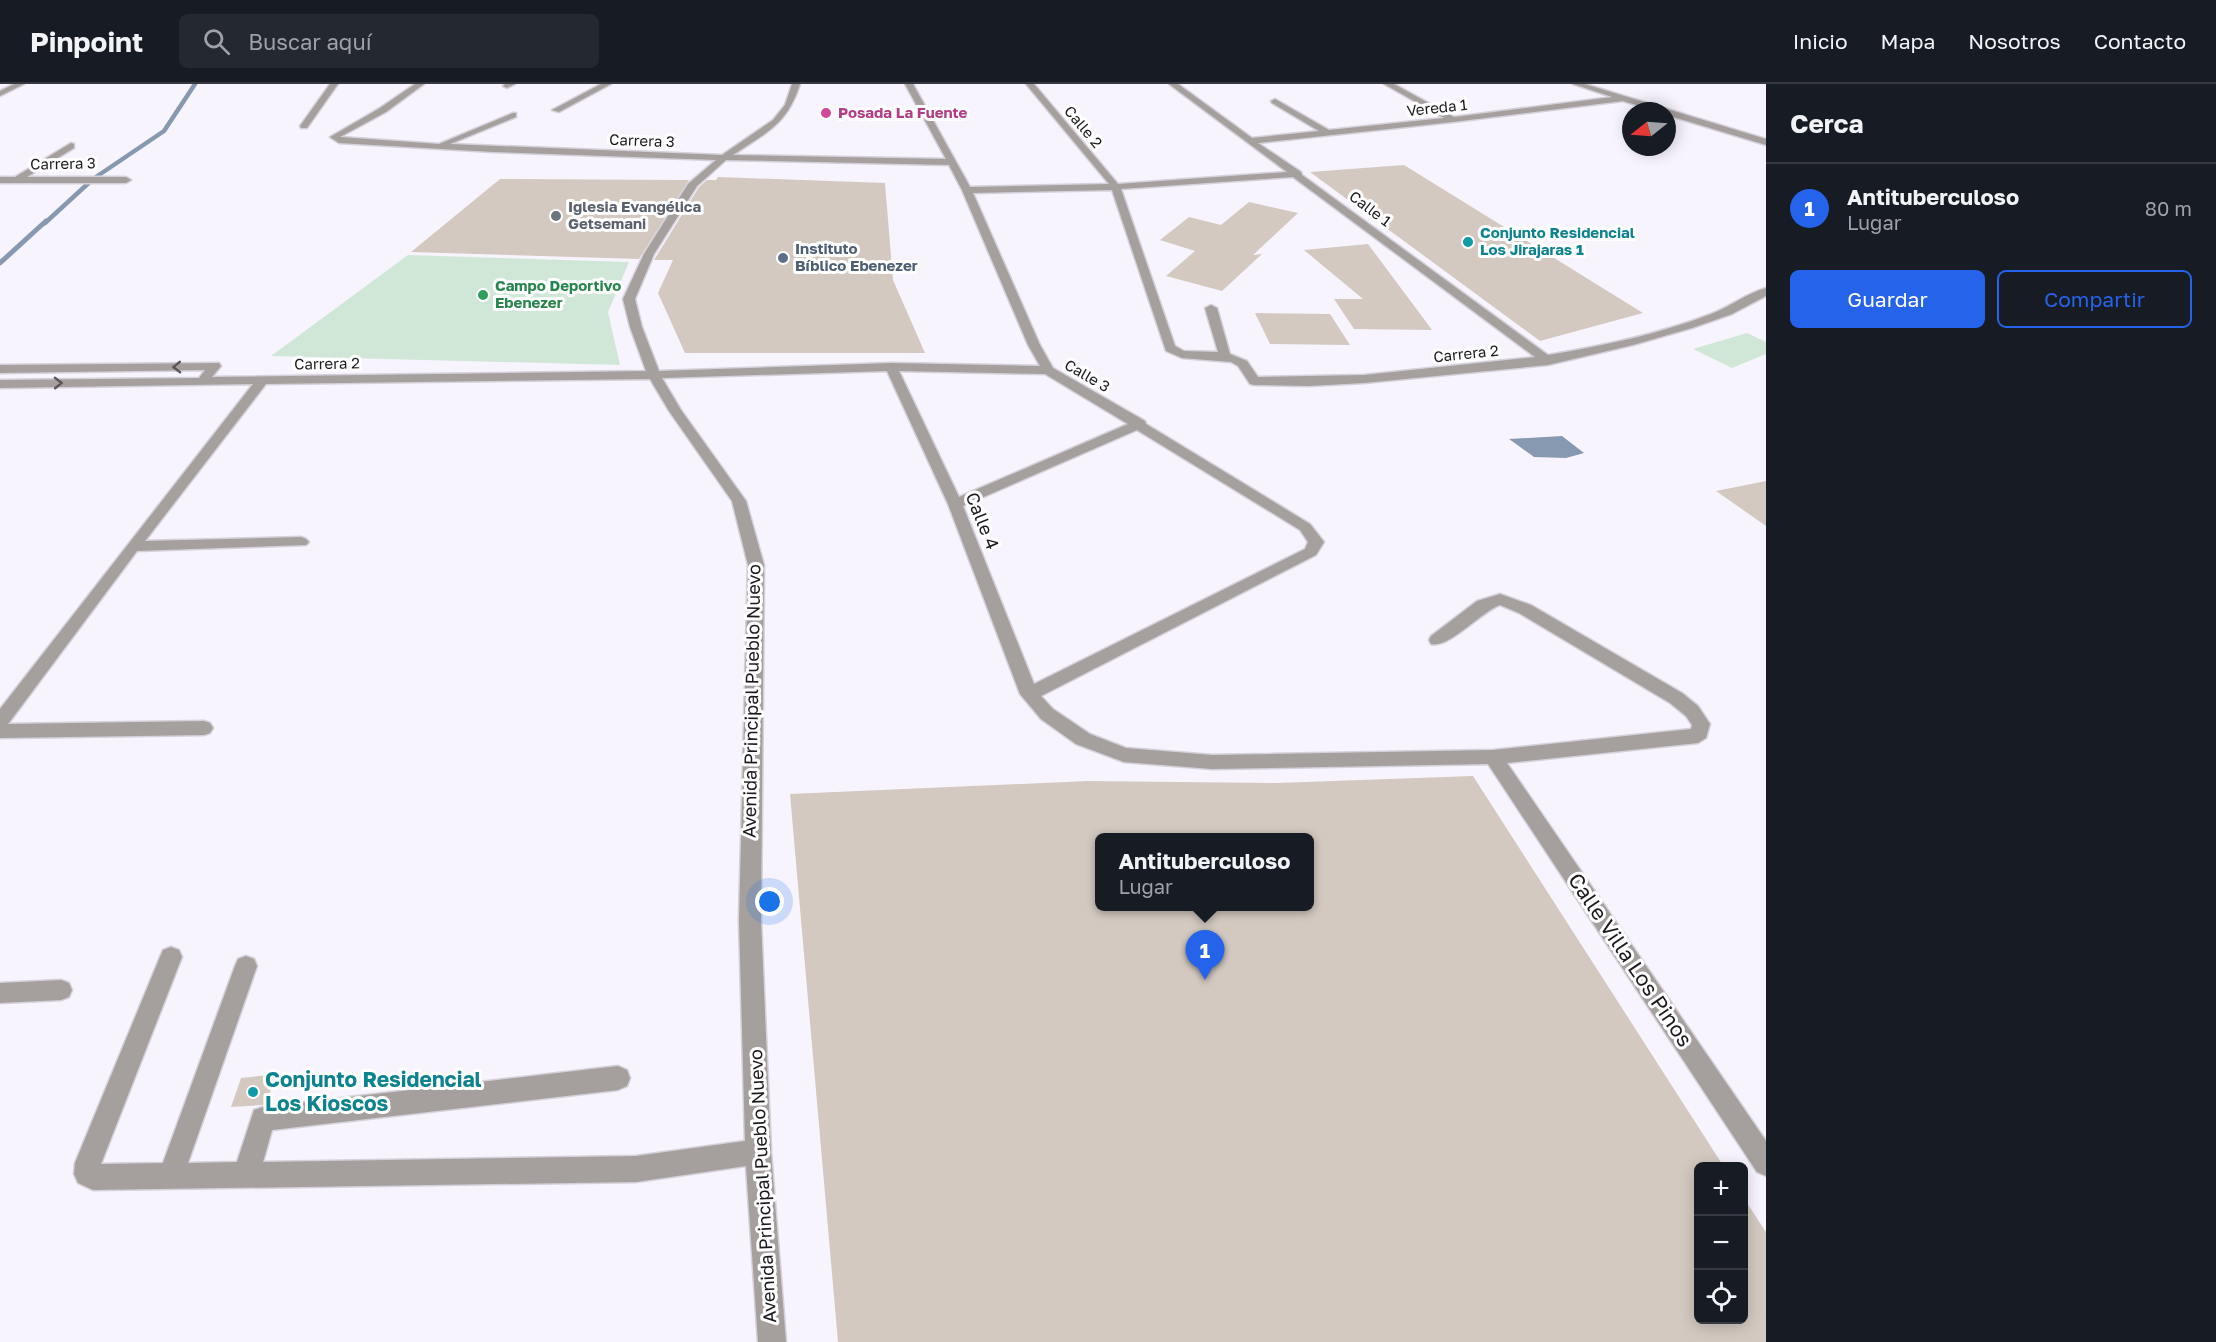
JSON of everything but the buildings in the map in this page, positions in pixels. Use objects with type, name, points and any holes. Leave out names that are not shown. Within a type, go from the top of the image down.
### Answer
[{"type":"street","points":[[0,94],[20,84]]},
{"type":"street","points":[[304,126],[334,84]]},
{"type":"street","name":"Carrera 3","points":[[420,84],[383,110],[334,137],[339,140],[436,147],[723,158],[952,162]]},
{"type":"street","points":[[556,110],[607,84]]},
{"type":"street","name":"Avenida Principal Pueblo Nuevo","points":[[770,1340],[758,1152],[750,920],[756,565],[739,501],[675,411],[654,375],[636,327],[629,298],[649,254],[693,184],[723,158],[776,122],[789,105],[796,84]]},
{"type":"street","name":"Calle 3","points":[[909,84],[967,190],[1034,345],[1048,370],[1140,424],[1305,527],[1316,542],[1311,552],[1029,694]]},
{"type":"street","name":"Calle 2","points":[[1030,84],[1116,187]]},
{"type":"street","name":"Calle 1","points":[[1173,84],[1298,174],[1548,361]]},
{"type":"street","points":[[1388,84],[1453,120]]},
{"type":"street","points":[[1577,84],[1638,102]]},
{"type":"street","name":"Vereda 1","points":[[1251,141],[1453,120],[1625,98]]},
{"type":"street","points":[[1275,101],[1328,133]]},
{"type":"street","points":[[1676,114],[1766,142]]},
{"type":"street","points":[[436,147],[513,115]]},
{"type":"street","points":[[16,180],[72,146]]},
{"type":"street","points":[[967,190],[1116,187],[1298,174]]},
{"type":"street","name":"Carrera 3","points":[[0,180],[126,180]]},
{"type":"street","points":[[1116,187],[1170,348],[1182,354],[1225,356],[1211,308]]},
{"type":"street","name":"Carrera 2","points":[[1225,356],[1243,364],[1254,381],[1279,383],[1469,371],[1548,361],[1640,341],[1698,324],[1749,302],[1766,291]]},
{"type":"street","points":[[0,369],[215,366],[202,382]]},
{"type":"street","name":"Carrera 2","points":[[0,384],[654,375],[891,367],[1048,370]]},
{"type":"street","name":"Calle 4","points":[[891,367],[955,504],[1029,694]]},
{"type":"street","points":[[0,722],[262,381]]},
{"type":"street","points":[[955,504],[1140,424]]},
{"type":"street","points":[[133,546],[301,542]]},
{"type":"street","points":[[1029,694],[1047,714],[1083,739],[1124,755],[1212,762],[1493,757],[1691,738],[1700,733],[1701,724],[1692,711],[1676,698],[1525,609],[1500,598],[1483,605],[1437,640]]},
{"type":"street","points":[[0,731],[204,728]]},
{"type":"street","name":"Calle Villa Los Pinos","points":[[1493,757],[1766,1163]]},
{"type":"street","points":[[171,957],[86,1169],[87,1174],[93,1177],[636,1170],[758,1152]]},
{"type":"street","points":[[171,1175],[246,966]]},
{"type":"street","points":[[0,993],[61,990]]},
{"type":"street","points":[[246,1174],[263,1119],[618,1078]]},
{"type":"green space","name":"Campo Deportivo Ebenezer","points":[[408,255],[629,262],[608,312],[620,365],[271,356]]},
{"type":"green space","points":[[1747,333],[1766,342],[1766,354],[1732,368],[1693,349]]},
{"type":"water","points":[[1562,436],[1584,453],[1566,458],[1534,457],[1509,439]]},
{"type":"waterway","points":[[45,223],[93,179],[164,131],[195,84]]},
{"type":"waterway","points":[[0,263],[46,221]]},
{"type":"place","name":"Posada La Fuente","points":[[826,113]]},
{"type":"place","name":"Iglesia Evangélica Getsemani","points":[[556,216]]},
{"type":"place","name":"Conjunto Residencial Los Jirajaras 1","points":[[1468,242]]},
{"type":"place","name":"Instituto Bíblico Ebenezer","points":[[783,258]]},
{"type":"place","name":"Campo Deportivo Ebenezer","points":[[483,295]]},
{"type":"place","name":"Antituberculoso","points":[[1205,980]]},
{"type":"place","name":"Conjunto Residencial Los Kioscos","points":[[253,1092]]}]
